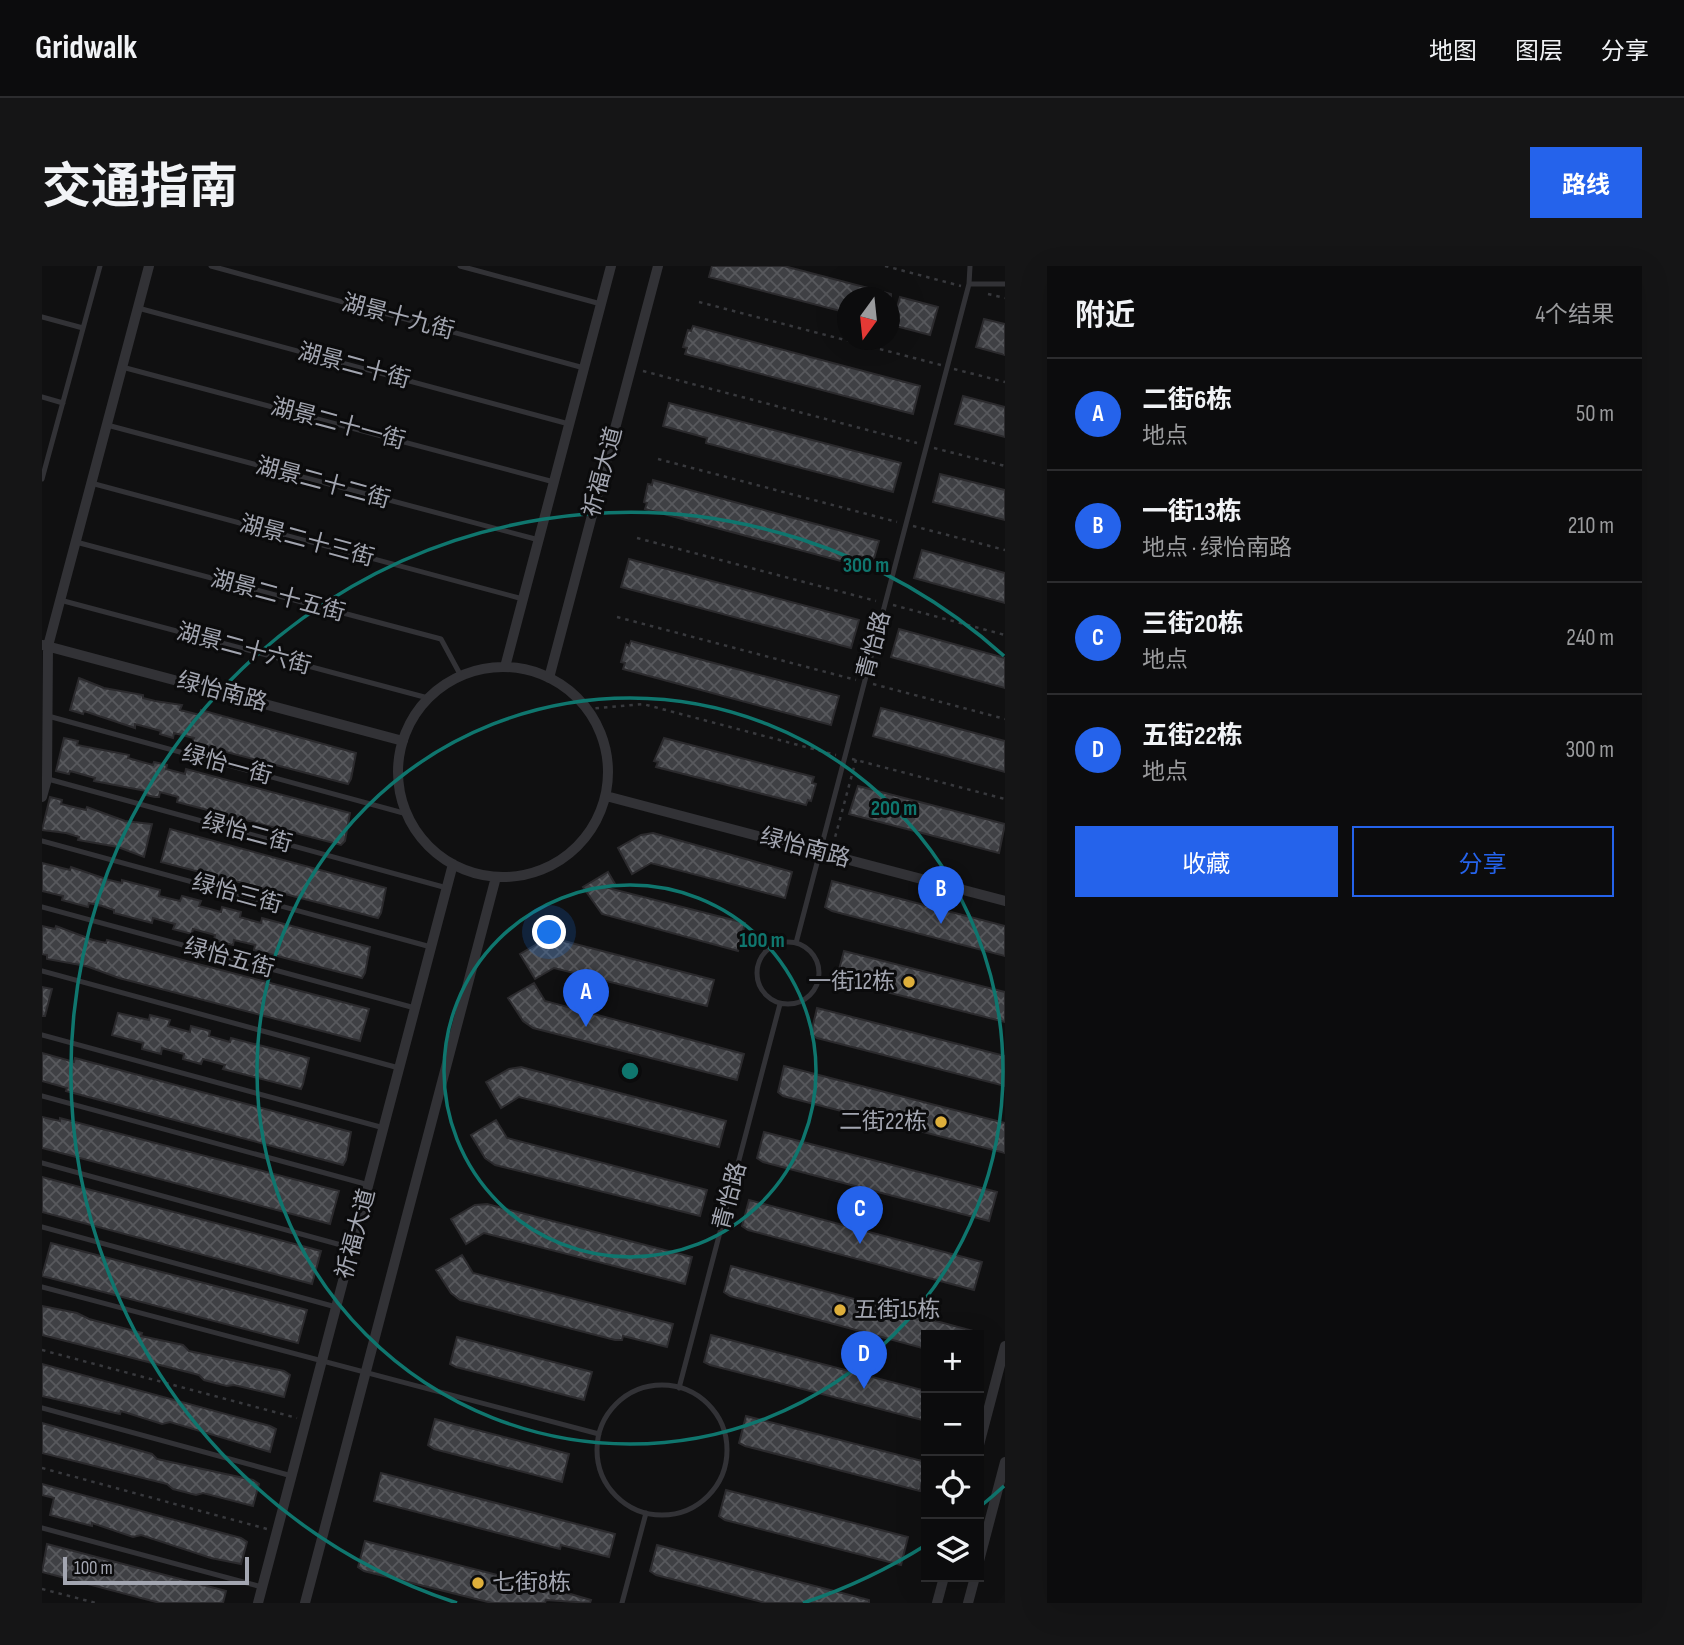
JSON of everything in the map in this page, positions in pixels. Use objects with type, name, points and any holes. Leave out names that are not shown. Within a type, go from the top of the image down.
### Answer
[{"type":"street","points":[[42,797],[47,779],[45,645],[76,542],[149,266]]},
{"type":"street","name":"祈福大道","points":[[505,667],[611,266]]},
{"type":"street","name":"祈福大道","points":[[549,677],[658,266]]},
{"type":"street","name":"绿怡南路","points":[[45,645],[402,741]]},
{"type":"street","points":[[505,667],[549,677],[570,691],[587,709],[606,750],[609,773],[606,796],[589,834],[558,862],[518,876],[496,877],[474,873],[453,864],[426,842],[407,814],[399,777],[402,741],[413,718],[428,698],[461,676],[505,667]]},
{"type":"street","name":"绿怡南路","points":[[606,796],[1005,901]]},
{"type":"street","name":"祈福大道","points":[[258,1603],[453,864]]},
{"type":"street","points":[[305,1603],[496,877]]},
{"type":"street","points":[[984,1426],[1005,1346]]},
{"type":"street","points":[[984,1542],[1005,1462]]},
{"type":"street","points":[[937,1603],[943,1582]]},
{"type":"street","points":[[968,1603],[974,1582]]},
{"type":"lane","points":[[42,478],[100,266]]},
{"type":"lane","name":"湖景十九街","points":[[211,266],[584,368]]},
{"type":"lane","points":[[460,266],[601,304]]},
{"type":"lane","name":"青怡路","points":[[796,943],[825,853],[845,757],[969,286],[970,266]]},
{"type":"lane","points":[[969,286],[1005,284]]},
{"type":"lane","name":"湖景二十街","points":[[138,308],[569,424]]},
{"type":"lane","points":[[42,317],[83,328]]},
{"type":"lane","name":"湖景二十一街","points":[[122,367],[554,482]]},
{"type":"lane","points":[[42,397],[63,403]]},
{"type":"lane","name":"湖景二十二街","points":[[107,425],[539,540]]},
{"type":"lane","name":"湖景二十三街","points":[[91,484],[523,599]]},
{"type":"lane","name":"湖景二十五街","points":[[76,542],[441,639],[461,676]]},
{"type":"lane","name":"湖景二十六街","points":[[60,600],[428,698]]},
{"type":"lane","name":"绿怡一街","points":[[47,716],[407,814]]},
{"type":"lane","name":"绿怡二街","points":[[47,779],[447,888]]},
{"type":"lane","name":"绿怡三街","points":[[42,841],[431,947]]},
{"type":"lane","name":"绿怡五街","points":[[42,907],[415,1009]]},
{"type":"lane","points":[[781,943],[796,943],[814,956],[819,978],[814,992],[802,1001],[780,1003],[762,990],[757,969],[768,950],[781,943]]},
{"type":"lane","points":[[42,971],[399,1069]]},
{"type":"lane","name":"青怡路","points":[[679,1388],[780,1003]]},
{"type":"lane","points":[[42,1035],[384,1128]]},
{"type":"lane","points":[[42,1096],[369,1185]]},
{"type":"lane","points":[[42,1163],[352,1248]]},
{"type":"lane","points":[[42,1227],[336,1307]]},
{"type":"lane","points":[[42,1287],[599,1434]]},
{"type":"lane","points":[[656,1386],[679,1388],[699,1397],[716,1413],[725,1433],[725,1467],[716,1488],[690,1509],[668,1515],[646,1513],[625,1503],[609,1488],[597,1456],[599,1434],[609,1413],[634,1391],[656,1386]]},
{"type":"lane","points":[[42,1408],[292,1476]]},
{"type":"lane","points":[[622,1603],[646,1513]]},
{"type":"lane","points":[[42,1528],[262,1587]]},
{"type":"path","points":[[885,266],[969,286],[1005,298]]},
{"type":"path","points":[[699,302],[1005,382]]},
{"type":"path","points":[[631,368],[1005,466]]},
{"type":"path","points":[[658,459],[1005,550]]},
{"type":"path","points":[[637,538],[1005,635]]},
{"type":"path","points":[[617,617],[1005,719]]},
{"type":"path","points":[[587,709],[643,704],[1005,799]]},
{"type":"path","points":[[825,853],[857,758]]},
{"type":"path","points":[[42,1350],[307,1420]]},
{"type":"path","points":[[42,1468],[277,1532]]},
{"type":"path","points":[[42,1589],[96,1603]]},
{"type":"building","points":[[712,266],[784,266],[864,287],[837,287],[837,310],[709,277]]},
{"type":"building","points":[[900,297],[938,307],[930,335],[900,327]]},
{"type":"building","points":[[984,319],[1005,324],[1005,355],[976,347]]},
{"type":"building","points":[[693,326],[920,386],[913,414],[685,354],[687,348],[683,347],[688,330],[691,331]]},
{"type":"building","points":[[963,396],[1005,407],[1005,437],[955,424]]},
{"type":"building","points":[[669,403],[901,463],[893,492],[706,443],[707,438],[663,426]]},
{"type":"building","points":[[940,474],[1005,490],[1005,520],[933,502]]},
{"type":"building","points":[[653,480],[879,541],[871,569],[645,509],[648,484],[652,485]]},
{"type":"building","points":[[922,550],[1005,573],[1005,603],[914,578]]},
{"type":"building","points":[[629,559],[859,620],[851,648],[621,587]]},
{"type":"building","points":[[899,629],[1005,658],[1005,688],[891,657]]},
{"type":"building","points":[[631,641],[839,696],[831,725],[623,669],[625,663],[621,662],[626,644],[629,646]]},
{"type":"building","points":[[79,678],[104,688],[182,705],[180,710],[200,715],[201,710],[356,753],[351,779],[348,784],[192,743],[194,738],[174,733],[173,738],[160,734],[161,731],[135,724],[135,728],[84,711],[83,714],[70,710]]},
{"type":"building","points":[[881,708],[1005,741],[1005,772],[873,736]]},
{"type":"building","points":[[64,738],[78,741],[77,745],[129,755],[128,758],[153,765],[154,762],[167,765],[166,769],[185,774],[186,769],[350,813],[345,841],[341,845],[177,802],[178,797],[160,792],[159,797],[155,797],[146,795],[146,791],[94,781],[95,778],[70,771],[69,774],[56,771]]},
{"type":"building","points":[[664,738],[814,777],[812,783],[816,784],[811,801],[808,800],[806,805],[656,767],[658,762],[654,761]]},
{"type":"building","points":[[858,786],[1005,824],[999,853],[849,814]]},
{"type":"building","points":[[50,797],[62,800],[61,804],[86,810],[87,807],[125,821],[152,824],[144,857],[118,847],[78,840],[79,837],[66,833],[42,830]]},
{"type":"building","points":[[170,829],[386,888],[381,913],[378,918],[161,862]]},
{"type":"building","points":[[653,833],[792,872],[785,898],[651,863],[632,874],[618,848],[641,835]]},
{"type":"building","points":[[42,863],[70,870],[71,867],[109,880],[122,883],[122,880],[160,890],[159,896],[180,901],[182,896],[201,901],[199,906],[221,912],[222,907],[241,912],[240,917],[261,923],[262,918],[370,947],[365,973],[362,978],[254,950],[255,945],[234,940],[233,945],[214,940],[215,935],[193,929],[192,934],[173,929],[175,924],[153,918],[152,923],[114,913],[114,910],[102,906],[89,903],[88,907],[62,900],[63,896],[42,891]]},
{"type":"building","points":[[608,872],[615,884],[608,888],[745,923],[738,951],[602,914],[583,887]]},
{"type":"building","points":[[832,881],[1005,926],[1005,956],[832,911],[825,907]]},
{"type":"building","points":[[42,926],[55,929],[56,926],[93,940],[106,943],[107,940],[369,1009],[360,1041],[119,978],[86,966],[47,959],[47,955],[42,954]]},
{"type":"building","points":[[556,939],[714,980],[707,1006],[554,968],[535,979],[520,954],[544,940]]},
{"type":"building","points":[[844,951],[1005,992],[1005,1022],[843,981],[837,977]]},
{"type":"building","points":[[534,983],[545,1001],[744,1054],[737,1080],[533,1028],[523,1021],[508,998]]},
{"type":"building","points":[[42,987],[52,989],[45,1016],[42,1016]]},
{"type":"building","points":[[817,1008],[1005,1056],[1005,1086],[817,1038],[811,1034]]},
{"type":"building","points":[[118,1013],[149,1020],[150,1015],[170,1020],[168,1026],[190,1032],[191,1026],[210,1031],[209,1036],[230,1042],[231,1038],[309,1058],[303,1084],[301,1089],[223,1069],[225,1065],[203,1059],[201,1064],[183,1059],[184,1054],[162,1048],[161,1054],[142,1049],[143,1043],[112,1035]]},
{"type":"building","points":[[42,1053],[74,1062],[75,1058],[351,1132],[346,1160],[343,1165],[66,1091],[67,1088],[42,1081]]},
{"type":"building","points":[[784,1066],[1005,1123],[1005,1153],[783,1096],[778,1092]]},
{"type":"building","points":[[521,1067],[726,1121],[719,1147],[519,1097],[501,1108],[486,1082],[509,1069]]},
{"type":"building","points":[[42,1117],[60,1121],[60,1118],[339,1191],[330,1224],[42,1148]]},
{"type":"building","points":[[496,1120],[507,1138],[707,1190],[700,1216],[495,1165],[485,1158],[471,1135]]},
{"type":"building","points":[[764,1132],[997,1192],[989,1221],[763,1162],[757,1158]]},
{"type":"building","points":[[42,1177],[321,1251],[312,1284],[42,1212]]},
{"type":"building","points":[[749,1200],[982,1262],[974,1290],[748,1230],[742,1226]]},
{"type":"building","points":[[487,1204],[692,1257],[685,1284],[484,1233],[466,1244],[451,1219],[475,1205]]},
{"type":"building","points":[[51,1243],[307,1310],[298,1343],[42,1276]]},
{"type":"building","points":[[462,1255],[473,1273],[673,1324],[667,1347],[623,1336],[622,1340],[615,1340],[460,1300],[451,1293],[436,1270]]},
{"type":"building","points":[[731,1266],[970,1330],[921,1330],[921,1348],[730,1296],[724,1292]]},
{"type":"building","points":[[42,1306],[77,1313],[89,1319],[142,1333],[141,1336],[183,1345],[189,1351],[284,1371],[290,1375],[284,1397],[234,1385],[227,1386],[204,1380],[199,1375],[42,1335]]},
{"type":"building","points":[[711,1335],[921,1390],[921,1420],[710,1365],[704,1362]]},
{"type":"building","points":[[457,1337],[592,1372],[584,1400],[456,1367],[450,1364]]},
{"type":"building","points":[[42,1364],[270,1426],[276,1429],[270,1452],[170,1422],[162,1424],[121,1411],[120,1414],[42,1396]]},
{"type":"building","points":[[746,1416],[921,1461],[920,1491],[745,1446],[739,1443]]},
{"type":"building","points":[[435,1419],[569,1454],[562,1482],[434,1449],[428,1445]]},
{"type":"building","points":[[42,1423],[152,1454],[157,1459],[253,1480],[259,1484],[253,1506],[203,1493],[196,1495],[173,1489],[167,1484],[42,1453]]},
{"type":"building","points":[[381,1473],[615,1534],[609,1557],[561,1545],[560,1549],[374,1501]]},
{"type":"building","points":[[42,1484],[241,1538],[247,1542],[241,1564],[211,1558],[141,1535],[133,1537],[92,1523],[92,1526],[50,1515],[54,1498],[42,1495]]},
{"type":"building","points":[[726,1490],[908,1537],[901,1565],[725,1520],[719,1516]]},
{"type":"building","points":[[365,1541],[591,1600],[590,1603],[546,1600],[545,1603],[492,1603],[364,1571],[358,1567]]},
{"type":"building","points":[[47,1544],[226,1591],[223,1603],[160,1603],[42,1572]]},
{"type":"building","points":[[657,1545],[869,1600],[869,1603],[766,1603],[656,1575],[650,1571]]},
{"type":"place","name":"一街13栋","points":[[941,924]]},
{"type":"place","name":"一街12栋","points":[[909,982]]},
{"type":"place","name":"二街6栋","points":[[586,1027]]},
{"type":"place","name":"二街22栋","points":[[941,1122]]},
{"type":"place","name":"三街20栋","points":[[860,1244]]},
{"type":"place","name":"五街15栋","points":[[840,1310]]},
{"type":"place","name":"五街22栋","points":[[864,1389]]},
{"type":"place","name":"七街8栋","points":[[478,1583]]}]
